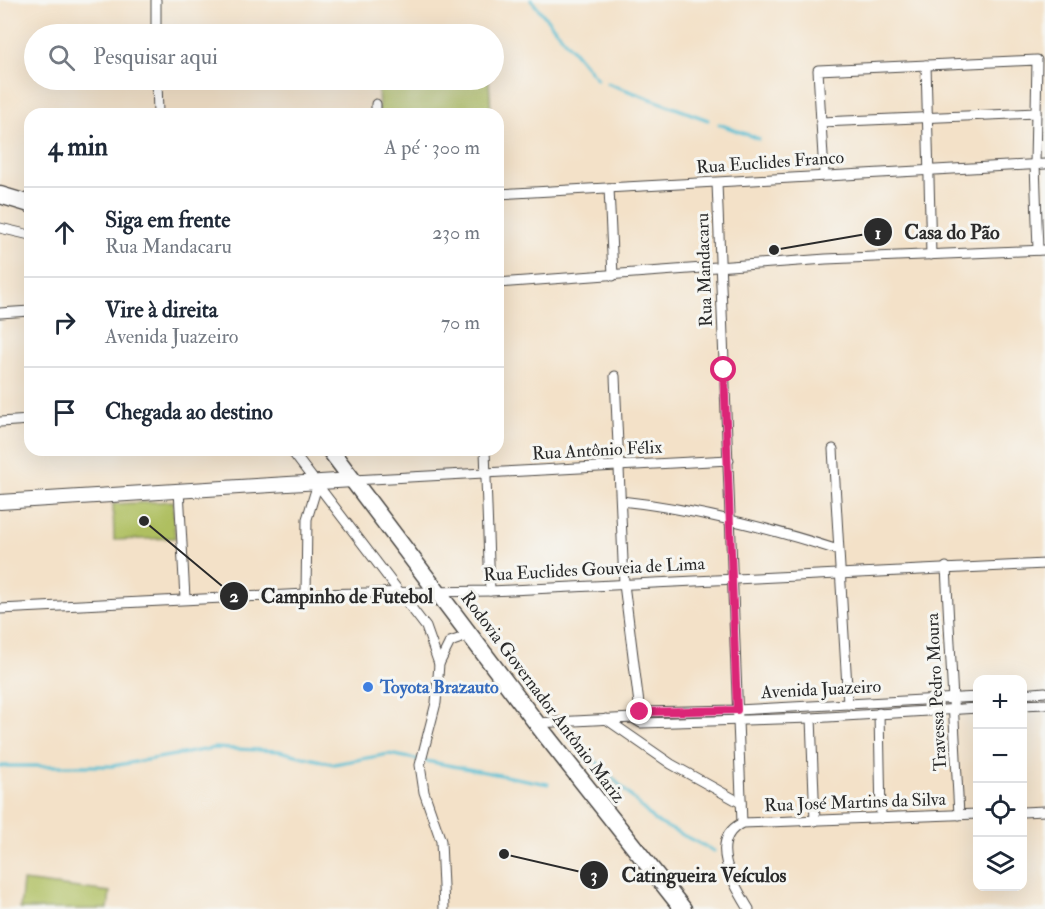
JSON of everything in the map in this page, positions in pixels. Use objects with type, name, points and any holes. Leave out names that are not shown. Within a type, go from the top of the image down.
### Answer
[{"type":"highway","points":[[0,195],[24,202]]},
{"type":"highway","name":"Rodovia Governador Antônio Mariz","points":[[337,456],[536,723],[683,909]]},
{"type":"main road","name":"Rua Antônio Félix","points":[[0,502],[353,480]]},
{"type":"street","points":[[156,0],[156,24]]},
{"type":"street","points":[[504,283],[720,267],[1042,250],[1035,164],[1038,60],[818,69],[824,174]]},
{"type":"street","points":[[926,65],[931,255]]},
{"type":"street","points":[[157,90],[158,108]]},
{"type":"street","points":[[821,122],[1036,113]]},
{"type":"street","name":"Rua Euclides Franco","points":[[504,194],[717,183],[824,174],[1045,164]]},
{"type":"street","name":"Rua Mandacaru","points":[[717,183],[729,460],[728,517],[741,803],[738,825],[726,840],[726,863],[750,909]]},
{"type":"street","points":[[609,188],[613,276]]},
{"type":"street","points":[[0,228],[24,234]]},
{"type":"street","points":[[0,313],[24,311]]},
{"type":"street","points":[[615,376],[624,584],[636,715]]},
{"type":"street","points":[[0,422],[24,420]]},
{"type":"street","points":[[833,449],[848,704]]},
{"type":"street","points":[[296,456],[426,627],[439,664]]},
{"type":"street","points":[[485,456],[490,591]]},
{"type":"street","name":"Rua Antônio Félix","points":[[353,480],[729,460]]},
{"type":"street","points":[[306,594],[307,519],[318,483]]},
{"type":"street","points":[[179,490],[185,598]]},
{"type":"street","points":[[621,501],[678,507],[728,517],[838,550]]},
{"type":"street","name":"Rua Euclides Gouveia de Lima","points":[[0,609],[185,598],[490,591],[946,567],[1045,564]]},
{"type":"street","name":"Travessa Pedro Moura","points":[[946,567],[959,815]]},
{"type":"street","points":[[444,909],[441,841],[424,792],[420,765],[436,703],[439,664],[450,642],[470,635]]},
{"type":"street","points":[[1027,693],[1045,692]]},
{"type":"street","name":"Avenida Juazeiro","points":[[536,723],[636,715],[973,697]]},
{"type":"street","points":[[1027,705],[1045,704]]},
{"type":"street","name":"Avenida Juazeiro","points":[[636,715],[641,723],[811,718],[973,708]]},
{"type":"street","points":[[879,713],[881,818]]},
{"type":"street","points":[[811,718],[815,821]]},
{"type":"street","points":[[606,719],[671,764],[741,803]]},
{"type":"street","points":[[1027,812],[1045,811]]},
{"type":"street","name":"Rua José Martins da Silva","points":[[738,825],[973,814]]},
{"type":"green space","points":[[378,90],[490,90],[491,108],[379,108]]},
{"type":"green space","points":[[173,501],[175,538],[114,540],[113,504]]},
{"type":"green space","points":[[23,881],[110,892],[108,909],[20,909]]},
{"type":"waterway","points":[[531,0],[597,79]]},
{"type":"waterway","points":[[607,83],[708,120]]},
{"type":"waterway","points":[[719,124],[759,139]]},
{"type":"waterway","points":[[0,766],[112,766],[215,748],[279,751],[334,764],[389,754],[548,784]]},
{"type":"waterway","points":[[585,759],[597,762],[655,821],[714,851]]},
{"type":"place","name":"Casa do Pão","points":[[774,250]]},
{"type":"place","name":"Campinho de Futebol","points":[[144,521]]},
{"type":"place","name":"Toyota Brazauto","points":[[368,687]]},
{"type":"place","name":"Catingueira Veículos","points":[[504,854]]},
{"type":"route","points":[[640,712],[737,710],[724,370]]}]
